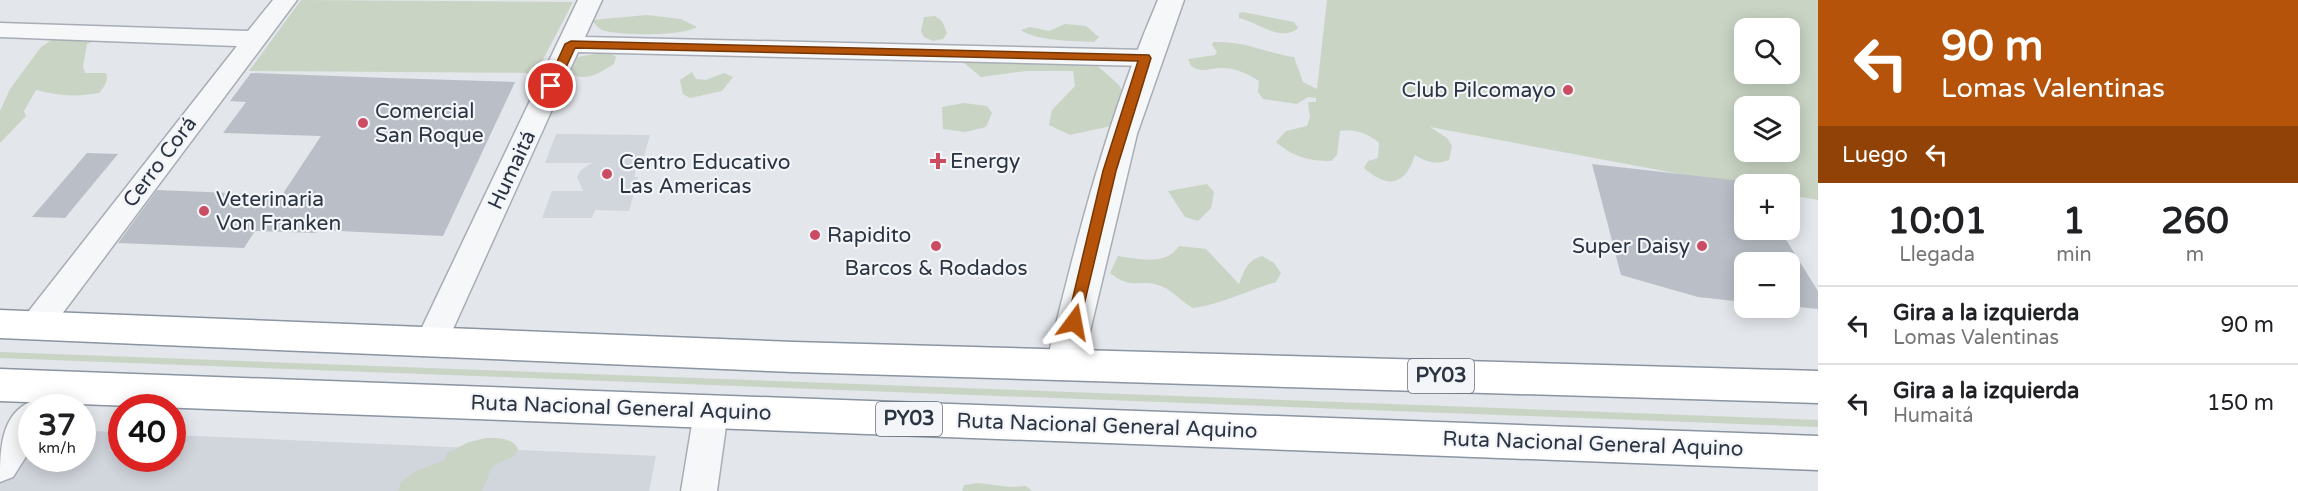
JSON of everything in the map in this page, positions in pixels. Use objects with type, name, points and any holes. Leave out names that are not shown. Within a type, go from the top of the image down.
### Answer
[{"type":"highway","name":"PY03","points":[[0,324],[805,357],[1818,387]]},
{"type":"highway","name":"Ruta Nacional General Aquino","points":[[0,385],[18,394]]},
{"type":"highway","name":"Ruta Nacional General Aquino","points":[[96,405],[711,412],[1818,453]]},
{"type":"street","name":"Cerro Corá","points":[[36,325],[285,0]]},
{"type":"street","name":"Humaitá","points":[[432,340],[590,0]]},
{"type":"street","points":[[1064,365],[1109,171],[1145,58],[1171,0]]},
{"type":"street","points":[[0,30],[255,39]]},
{"type":"street","points":[[571,44],[1145,58]]},
{"type":"street","points":[[699,491],[711,412]]},
{"type":"street","points":[[0,466],[18,437]]},
{"type":"shaded area","name":"Centro Educativo Las Americas","points":[[556,134],[650,135],[644,156],[639,156],[634,177],[638,177],[629,211],[595,210],[592,218],[542,218],[552,191],[583,191],[577,177],[581,170],[592,163],[545,163]]},
{"type":"shaded area","points":[[96,431],[108,432],[108,472],[186,472],[186,436],[656,456],[649,491],[0,491],[0,482],[18,456],[18,472],[96,472]]},
{"type":"green space","points":[[301,0],[573,2],[536,73],[249,71]]},
{"type":"green space","name":"Club Pilcomayo","points":[[1327,0],[1818,0],[1818,200],[1800,197],[1800,174],[1734,174],[1734,184],[1430,127],[1447,138],[1452,146],[1449,160],[1431,162],[1415,155],[1401,178],[1388,181],[1373,175],[1364,168],[1368,161],[1378,158],[1379,143],[1361,132],[1340,131],[1337,155],[1331,161],[1302,157],[1276,142],[1286,131],[1307,126],[1310,117],[1308,102],[1316,102],[1316,98],[1308,97],[1297,104],[1263,99],[1258,92],[1259,81],[1251,76],[1228,68],[1199,70],[1191,66],[1188,59],[1215,55],[1217,52],[1212,45],[1213,42],[1245,45],[1294,57],[1303,82],[1317,89]]},
{"type":"green space","points":[[1239,13],[1294,22],[1298,28],[1285,33],[1269,30],[1239,18]]},
{"type":"green space","points":[[647,15],[681,19],[697,27],[679,32],[622,33],[602,30],[592,20]]},
{"type":"green space","points":[[935,16],[942,21],[947,33],[943,39],[933,41],[924,37],[921,31],[924,17]]},
{"type":"green space","points":[[1065,24],[1086,26],[1099,37],[1094,42],[1056,40],[1028,34],[1021,30],[1030,27],[1049,31]]},
{"type":"green space","points":[[61,34],[110,35],[87,44],[83,67],[85,73],[106,73],[107,79],[104,86],[99,93],[83,95],[60,95],[36,90],[24,111],[26,116],[0,143],[0,111],[10,89],[41,47]]},
{"type":"green space","points":[[611,53],[616,57],[614,64],[587,77],[570,73],[577,57]]},
{"type":"green space","points":[[985,61],[1093,62],[1119,85],[1127,101],[1122,114],[1111,126],[1070,135],[1049,125],[1052,110],[1075,86],[1073,71],[1026,71],[981,77],[964,63]]},
{"type":"green space","points":[[692,72],[696,79],[706,80],[724,73],[733,77],[722,91],[690,98],[683,94],[680,80]]},
{"type":"green space","points":[[964,103],[987,106],[992,113],[986,127],[965,132],[943,129],[942,107]]},
{"type":"green space","points":[[1207,184],[1214,192],[1211,208],[1198,221],[1185,217],[1168,191]]},
{"type":"green space","points":[[1179,246],[1206,249],[1239,284],[1249,263],[1262,256],[1274,263],[1281,273],[1276,282],[1193,308],[1161,286],[1124,282],[1110,273],[1118,256],[1160,259],[1174,252]]},
{"type":"green space","points":[[0,352],[1818,420],[1818,427],[0,358]]},
{"type":"green space","points":[[486,438],[508,440],[518,449],[513,457],[498,463],[491,469],[482,491],[399,491],[400,483],[414,472],[445,460],[447,453],[469,442]]},
{"type":"green space","points":[[978,483],[1010,487],[1026,486],[1032,491],[962,491],[964,485]]},
{"type":"building","points":[[251,73],[515,82],[443,236],[318,230],[316,233],[255,231],[244,248],[118,243],[157,190],[282,195],[321,136],[223,133],[246,102],[230,101]]},
{"type":"building","points":[[87,153],[118,154],[65,218],[32,217]]},
{"type":"building","name":"Super Daisy","points":[[1592,164],[1734,180],[1734,240],[1786,240],[1794,252],[1734,252],[1734,301],[1698,297],[1621,275]]},
{"type":"building","name":"Super Daisy","points":[[1800,262],[1818,291],[1818,309],[1800,307]]},
{"type":"place","name":"Club Pilcomayo","points":[[1568,90]]},
{"type":"place","name":"Comercial San Roque","points":[[363,123]]},
{"type":"place","name":"Energy","points":[[938,161]]},
{"type":"place","name":"Centro Educativo Las Americas","points":[[607,174]]},
{"type":"place","name":"Veterinaria Von Franken","points":[[204,211]]},
{"type":"place","name":"Rapidito","points":[[815,235]]},
{"type":"place","name":"Barcos & Rodados","points":[[936,246]]},
{"type":"place","name":"Super Daisy","points":[[1702,246]]},
{"type":"route","points":[[551,86],[571,44],[1145,58],[1109,171],[1074,322]]}]
